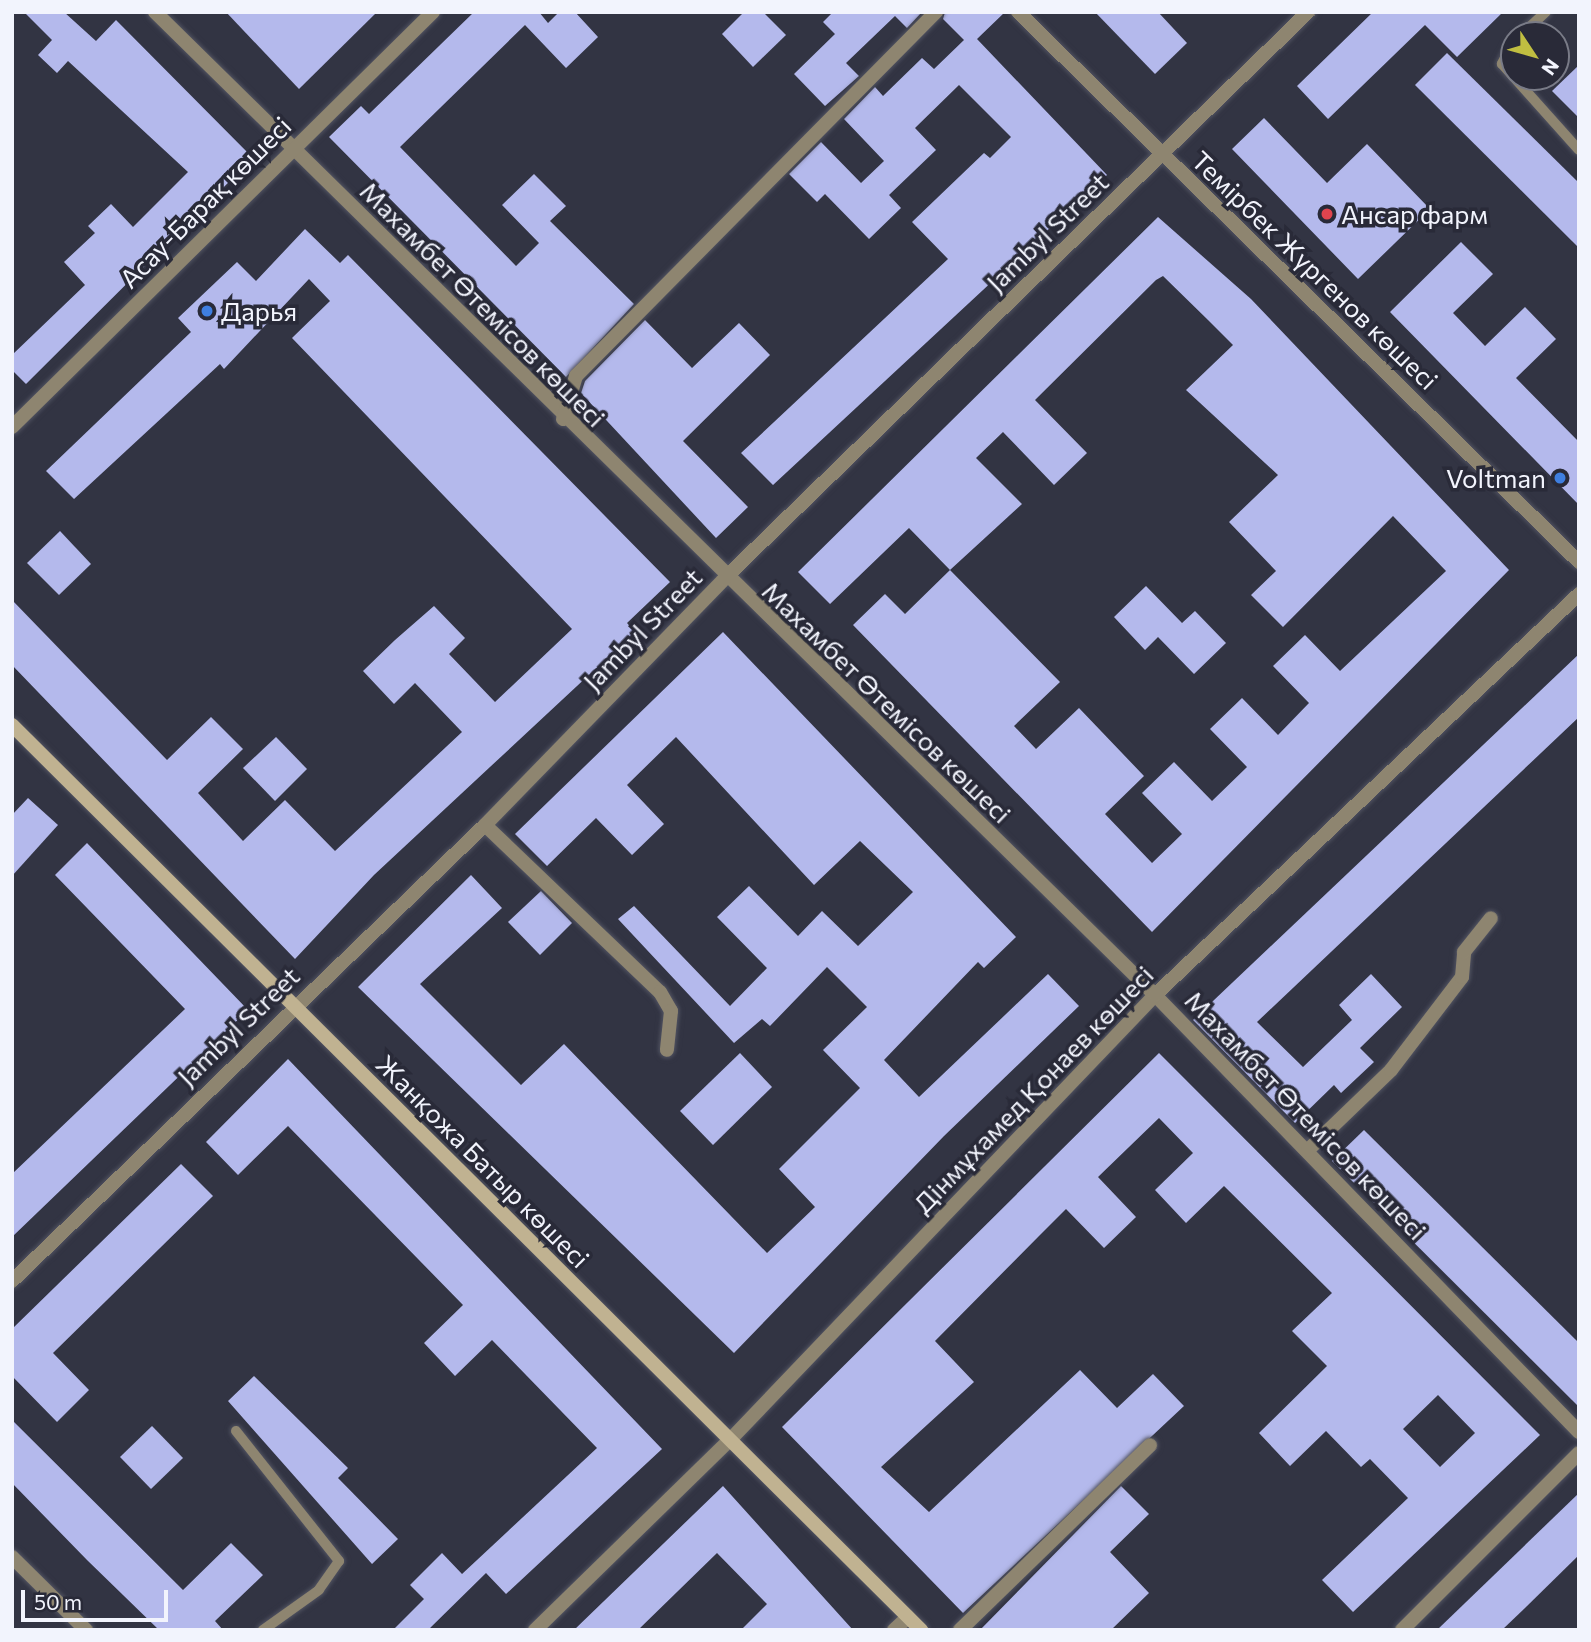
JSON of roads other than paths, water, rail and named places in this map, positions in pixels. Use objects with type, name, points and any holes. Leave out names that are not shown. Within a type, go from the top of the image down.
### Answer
[{"type":"main road","name":"Жанқожа Батыр көшесі","points":[[12,725],[921,1630]]},
{"type":"street","name":"Махамбет Өтемісов көшесі","points":[[155,12],[724,579],[1155,995],[1579,1432]]},
{"type":"street","name":"Асау-Барақ көшесі","points":[[12,427],[433,12]]},
{"type":"street","points":[[564,419],[576,376],[936,12]]},
{"type":"street","name":"Темірбек Жүргенов көшесі","points":[[1018,12],[1579,562]]},
{"type":"street","name":"Jambyl Street","points":[[12,1281],[293,1006],[485,825],[724,579],[1308,12]]},
{"type":"street","name":"Дінмұхамед Қонаев көшесі","points":[[535,1630],[729,1441],[1155,995],[1579,594]]},
{"type":"street","points":[[485,825],[660,992],[671,1011],[667,1050]]},
{"type":"street","points":[[1308,1150],[1391,1070],[1462,976],[1464,952],[1491,918]]},
{"type":"street","points":[[960,1630],[1150,1445]]},
{"type":"street","points":[[1402,1630],[1579,1453]]},
{"type":"street","points":[[12,1557],[86,1630]]},
{"type":"street","points":[[894,1630],[908,1617]]},
{"type":"lane","points":[[1526,91],[1579,150]]},
{"type":"lane","points":[[236,1432],[339,1561],[319,1590],[263,1630]]},
{"type":"place","name":"Ансар фарм","points":[[1327,214]]},
{"type":"place","name":"Дарья","points":[[207,311]]},
{"type":"place","name":"Voltman","points":[[1560,478]]}]
